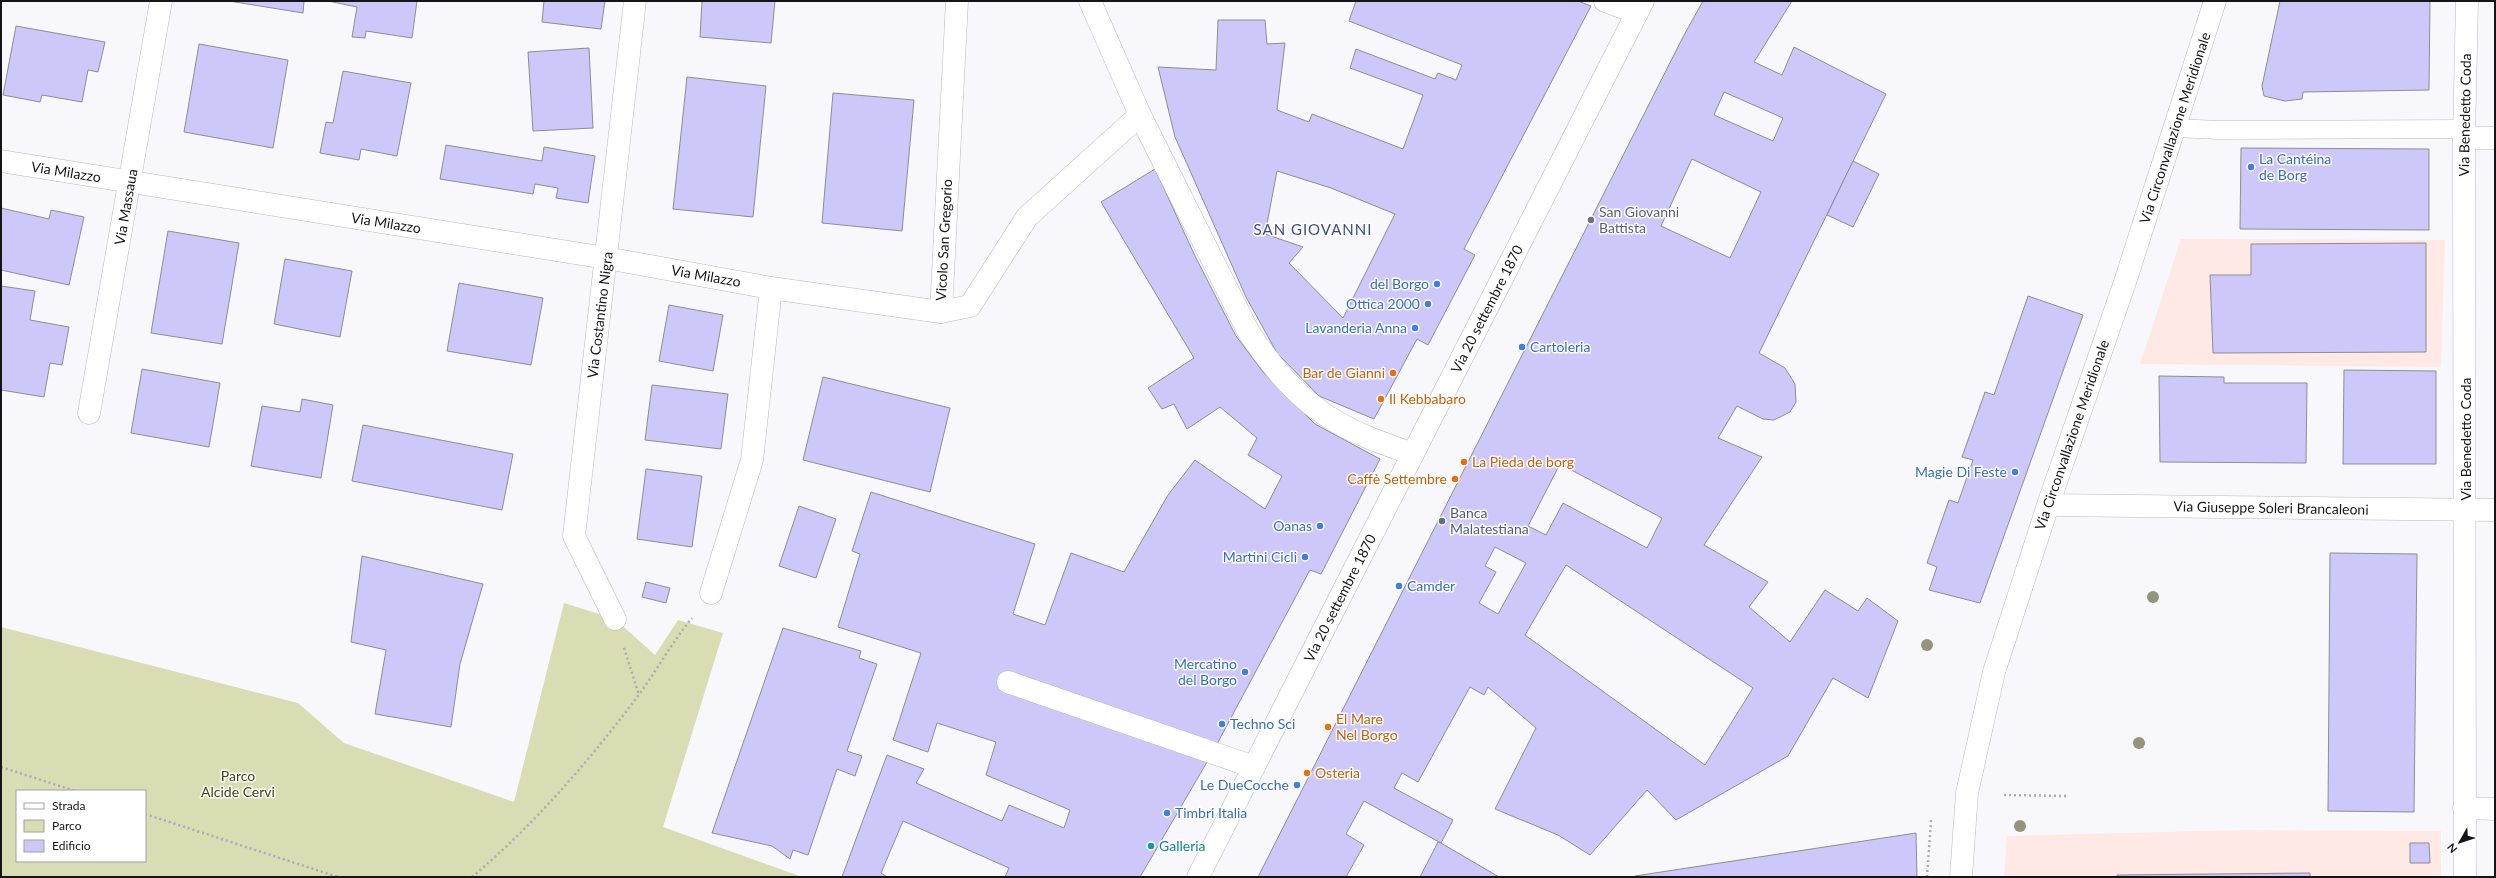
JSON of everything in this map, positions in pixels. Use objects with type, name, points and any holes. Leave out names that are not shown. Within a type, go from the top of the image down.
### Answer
[{"type":"street","name":"Via Massaua","points":[[89,413],[161,1]]},
{"type":"street","name":"Via Costantino Nigra","points":[[615,619],[574,536],[635,1]]},
{"type":"street","name":"Vicolo San Gregorio","points":[[957,1],[941,312],[970,306],[1027,217],[1140,115]]},
{"type":"street","points":[[1090,1],[1140,115],[1248,331],[1269,363],[1311,405],[1337,423],[1413,454]]},
{"type":"street","points":[[1605,1],[1640,7]]},
{"type":"street","name":"Via Circonvallazione Meridionale","points":[[1961,877],[1967,793],[1994,672],[2048,506],[2126,279],[2216,1]]},
{"type":"street","name":"Via Benedetto Coda","points":[[2465,877],[2466,510],[2464,134],[2467,1]]},
{"type":"street","name":"Via 20 settembre 1870","points":[[1198,877],[1640,7]]},
{"type":"street","points":[[2464,134],[2495,138]]},
{"type":"street","name":"Via Milazzo","points":[[1,161],[606,258],[771,288],[941,312]]},
{"type":"street","points":[[711,593],[752,460],[771,288]]},
{"type":"street","name":"Via Giuseppe Soleri Brancaleoni","points":[[2048,506],[2495,510]]},
{"type":"street","points":[[1008,682],[1254,767]]},
{"type":"street","points":[[2464,808],[2495,809]]},
{"type":"lane","points":[[2175,128],[2464,134]]},
{"type":"path","points":[[472,877],[503,851],[568,783],[639,695],[688,623],[711,593]]},
{"type":"path","points":[[615,619],[639,695]]},
{"type":"path","points":[[1,767],[72,790]]},
{"type":"path","points":[[2004,795],[2066,796]]},
{"type":"path","points":[[146,814],[338,877]]},
{"type":"shaded area","points":[[2181,239],[2445,240],[2441,367],[2140,364]]},
{"type":"shaded area","points":[[2245,830],[2441,831],[2441,877],[2004,877],[2007,836]]},
{"type":"green space","name":"Parco Alcide Cervi","points":[[564,603],[615,619],[655,655],[678,620],[723,633],[663,827],[802,877],[1,877],[1,627],[298,703],[344,743],[514,802]]},
{"type":"building","points":[[229,1],[304,1],[303,13]]},
{"type":"building","points":[[328,1],[417,1],[412,38],[366,31],[365,38],[352,37],[357,7]]},
{"type":"building","points":[[544,1],[605,1],[601,29],[542,22]]},
{"type":"building","points":[[702,1],[775,1],[771,43],[700,37]]},
{"type":"building","points":[[1356,1],[1578,1],[1591,6],[1464,249],[1475,255],[1428,345],[1417,339],[1374,419],[1319,396],[1277,353],[1246,297],[1175,137],[1158,67],[1216,70],[1218,20],[1265,20],[1267,44],[1285,43],[1277,110],[1309,122],[1312,114],[1403,149],[1423,95],[1350,68],[1356,49],[1435,79],[1438,73],[1456,80],[1462,65],[1349,21]],"holes":[[[1277,171],[1331,188],[1395,214],[1343,318],[1289,263],[1303,247],[1265,234]]]},
{"type":"building","points":[[1703,1],[1792,1],[1754,62],[1782,75],[1794,47],[1886,94],[1759,353],[1785,368],[1795,384],[1796,402],[1790,412],[1774,420],[1763,419],[1737,406],[1718,438],[1762,457],[1704,545],[1768,582],[1749,607],[1790,642],[1825,590],[1858,611],[1867,598],[1898,621],[1868,698],[1833,678],[1788,756],[1676,820],[1647,790],[1590,855],[1558,835],[1495,809],[1536,728],[1488,687],[1484,695],[1470,687],[1418,782],[1402,773],[1394,788],[1453,820],[1441,843],[1364,801],[1346,834],[1364,845],[1346,877],[1258,877],[1683,37]],"holes":[[[1724,92],[1783,118],[1773,141],[1714,115]],[[1692,159],[1761,192],[1730,258],[1661,226]],[[1560,464],[1662,518],[1647,548],[1563,503],[1546,535],[1528,526]],[[1495,547],[1526,563],[1498,614],[1479,603],[1496,572],[1485,566]],[[1566,565],[1753,688],[1705,765],[1525,635]]]},
{"type":"building","points":[[2280,1],[2430,1],[2429,90],[2303,92],[2302,99],[2285,101],[2264,96],[2262,86]]},
{"type":"building","points":[[16,26],[105,42],[98,72],[88,70],[82,102],[42,95],[40,102],[3,95]]},
{"type":"building","points":[[199,44],[288,60],[273,148],[184,132]]},
{"type":"building","points":[[589,48],[593,128],[533,131],[528,52]]},
{"type":"building","points":[[343,71],[411,83],[397,156],[361,149],[359,160],[320,153],[326,122],[333,123]]},
{"type":"building","points":[[687,77],[766,86],[753,217],[673,209]]},
{"type":"building","points":[[833,93],[914,100],[902,231],[822,223]]},
{"type":"building","points":[[446,145],[542,161],[544,147],[595,156],[588,203],[556,198],[558,188],[535,184],[533,194],[440,179]]},
{"type":"building","points":[[2241,148],[2429,149],[2429,230],[2240,229]]},
{"type":"building","points":[[1853,161],[1879,174],[1853,227],[1827,215]]},
{"type":"building","points":[[1155,169],[1195,256],[1236,336],[1263,372],[1315,424],[1380,459],[1321,574],[1310,570],[1210,757],[1140,877],[1005,877],[1009,868],[903,821],[881,873],[887,877],[842,877],[887,755],[924,769],[916,783],[1002,821],[1009,805],[1064,828],[1070,810],[986,775],[996,742],[937,723],[928,752],[893,740],[921,653],[838,627],[860,554],[852,551],[871,492],[1035,544],[1013,614],[1045,625],[1071,553],[1124,572],[1168,495],[1195,460],[1265,509],[1282,476],[1248,455],[1257,438],[1220,407],[1187,429],[1174,404],[1162,409],[1148,388],[1194,358],[1101,202]]},
{"type":"building","points":[[1,208],[49,219],[51,210],[84,217],[69,285],[1,270]]},
{"type":"building","points":[[168,231],[239,243],[222,344],[151,333]]},
{"type":"building","points":[[2426,243],[2426,352],[2213,353],[2210,275],[2251,275],[2251,244]]},
{"type":"building","points":[[285,259],[352,271],[340,337],[274,324]]},
{"type":"building","points":[[459,283],[543,298],[531,365],[447,351]]},
{"type":"building","points":[[1,286],[35,291],[30,320],[69,327],[62,365],[50,363],[44,397],[1,390]]},
{"type":"building","points":[[2028,296],[2083,315],[1980,603],[1929,590],[1937,567],[1927,563],[1949,500],[1958,503],[1973,460],[1962,457],[1985,392],[1994,395]]},
{"type":"building","points":[[669,305],[723,315],[713,371],[659,361]]},
{"type":"building","points":[[142,369],[220,383],[209,447],[131,433]]},
{"type":"building","points":[[2344,370],[2436,371],[2436,464],[2343,464]]},
{"type":"building","points":[[2159,376],[2224,377],[2224,383],[2307,383],[2306,463],[2160,462]]},
{"type":"building","points":[[823,377],[950,408],[930,492],[803,460]]},
{"type":"building","points":[[652,385],[728,394],[721,449],[645,440]]},
{"type":"building","points":[[302,399],[333,405],[321,478],[251,466],[262,406],[300,412]]},
{"type":"building","points":[[363,425],[513,454],[502,510],[352,481]]},
{"type":"building","points":[[646,469],[702,476],[692,547],[637,539]]},
{"type":"building","points":[[799,506],[836,519],[816,578],[779,566]]},
{"type":"building","points":[[2330,553],[2417,554],[2414,812],[2328,811]]},
{"type":"building","points":[[362,556],[483,584],[460,664],[451,727],[375,714],[386,650],[351,642]]},
{"type":"building","points":[[646,582],[670,588],[666,603],[642,597]]},
{"type":"building","points":[[783,628],[861,651],[859,658],[877,664],[847,751],[862,756],[855,776],[837,769],[808,855],[793,850],[790,859],[772,846],[712,833]]},
{"type":"building","points":[[1916,833],[1917,877],[1635,877],[1635,876]]},
{"type":"building","points":[[1438,842],[1441,843],[1499,877],[1420,877]]},
{"type":"building","points":[[2410,843],[2429,843],[2430,863],[2410,863]]},
{"type":"building","points":[[2310,873],[2310,877],[2117,877],[2117,875]]},
{"type":"place","name":"La Cantéina de Borg","points":[[2251,167]]},
{"type":"place","name":"San Giovanni Battista","points":[[1591,220]]},
{"type":"place","name":"del Borgo","points":[[1437,284]]},
{"type":"place","name":"Ottica 2000","points":[[1428,304]]},
{"type":"place","name":"Lavanderia Anna","points":[[1415,328]]},
{"type":"place","name":"Cartoleria","points":[[1522,347]]},
{"type":"place","name":"Bar de Gianni","points":[[1393,373]]},
{"type":"place","name":"Il Kebbabaro","points":[[1381,399]]},
{"type":"place","name":"La Pieda de borg","points":[[1464,462]]},
{"type":"place","name":"Magie Di Feste","points":[[2015,472]]},
{"type":"place","name":"Caffè Settembre","points":[[1455,479]]},
{"type":"place","name":"Banca Malatestiana","points":[[1442,521]]},
{"type":"place","name":"Oanas","points":[[1320,526]]},
{"type":"place","name":"Martini Cicli","points":[[1305,557]]},
{"type":"place","name":"Camder","points":[[1399,586]]},
{"type":"place","name":"Mercatino del Borgo","points":[[1245,672]]},
{"type":"place","name":"Techno Sci","points":[[1222,724]]},
{"type":"place","name":"El Mare Nel Borgo","points":[[1328,727]]},
{"type":"place","name":"Osteria","points":[[1307,773]]},
{"type":"place","name":"Le DueCocche","points":[[1297,785]]},
{"type":"place","name":"Timbri Italia","points":[[1167,813]]},
{"type":"place","name":"Galleria","points":[[1151,846]]},
{"type":"district","name":"SAN GIOVANNI","points":[[1313,230]]}]
